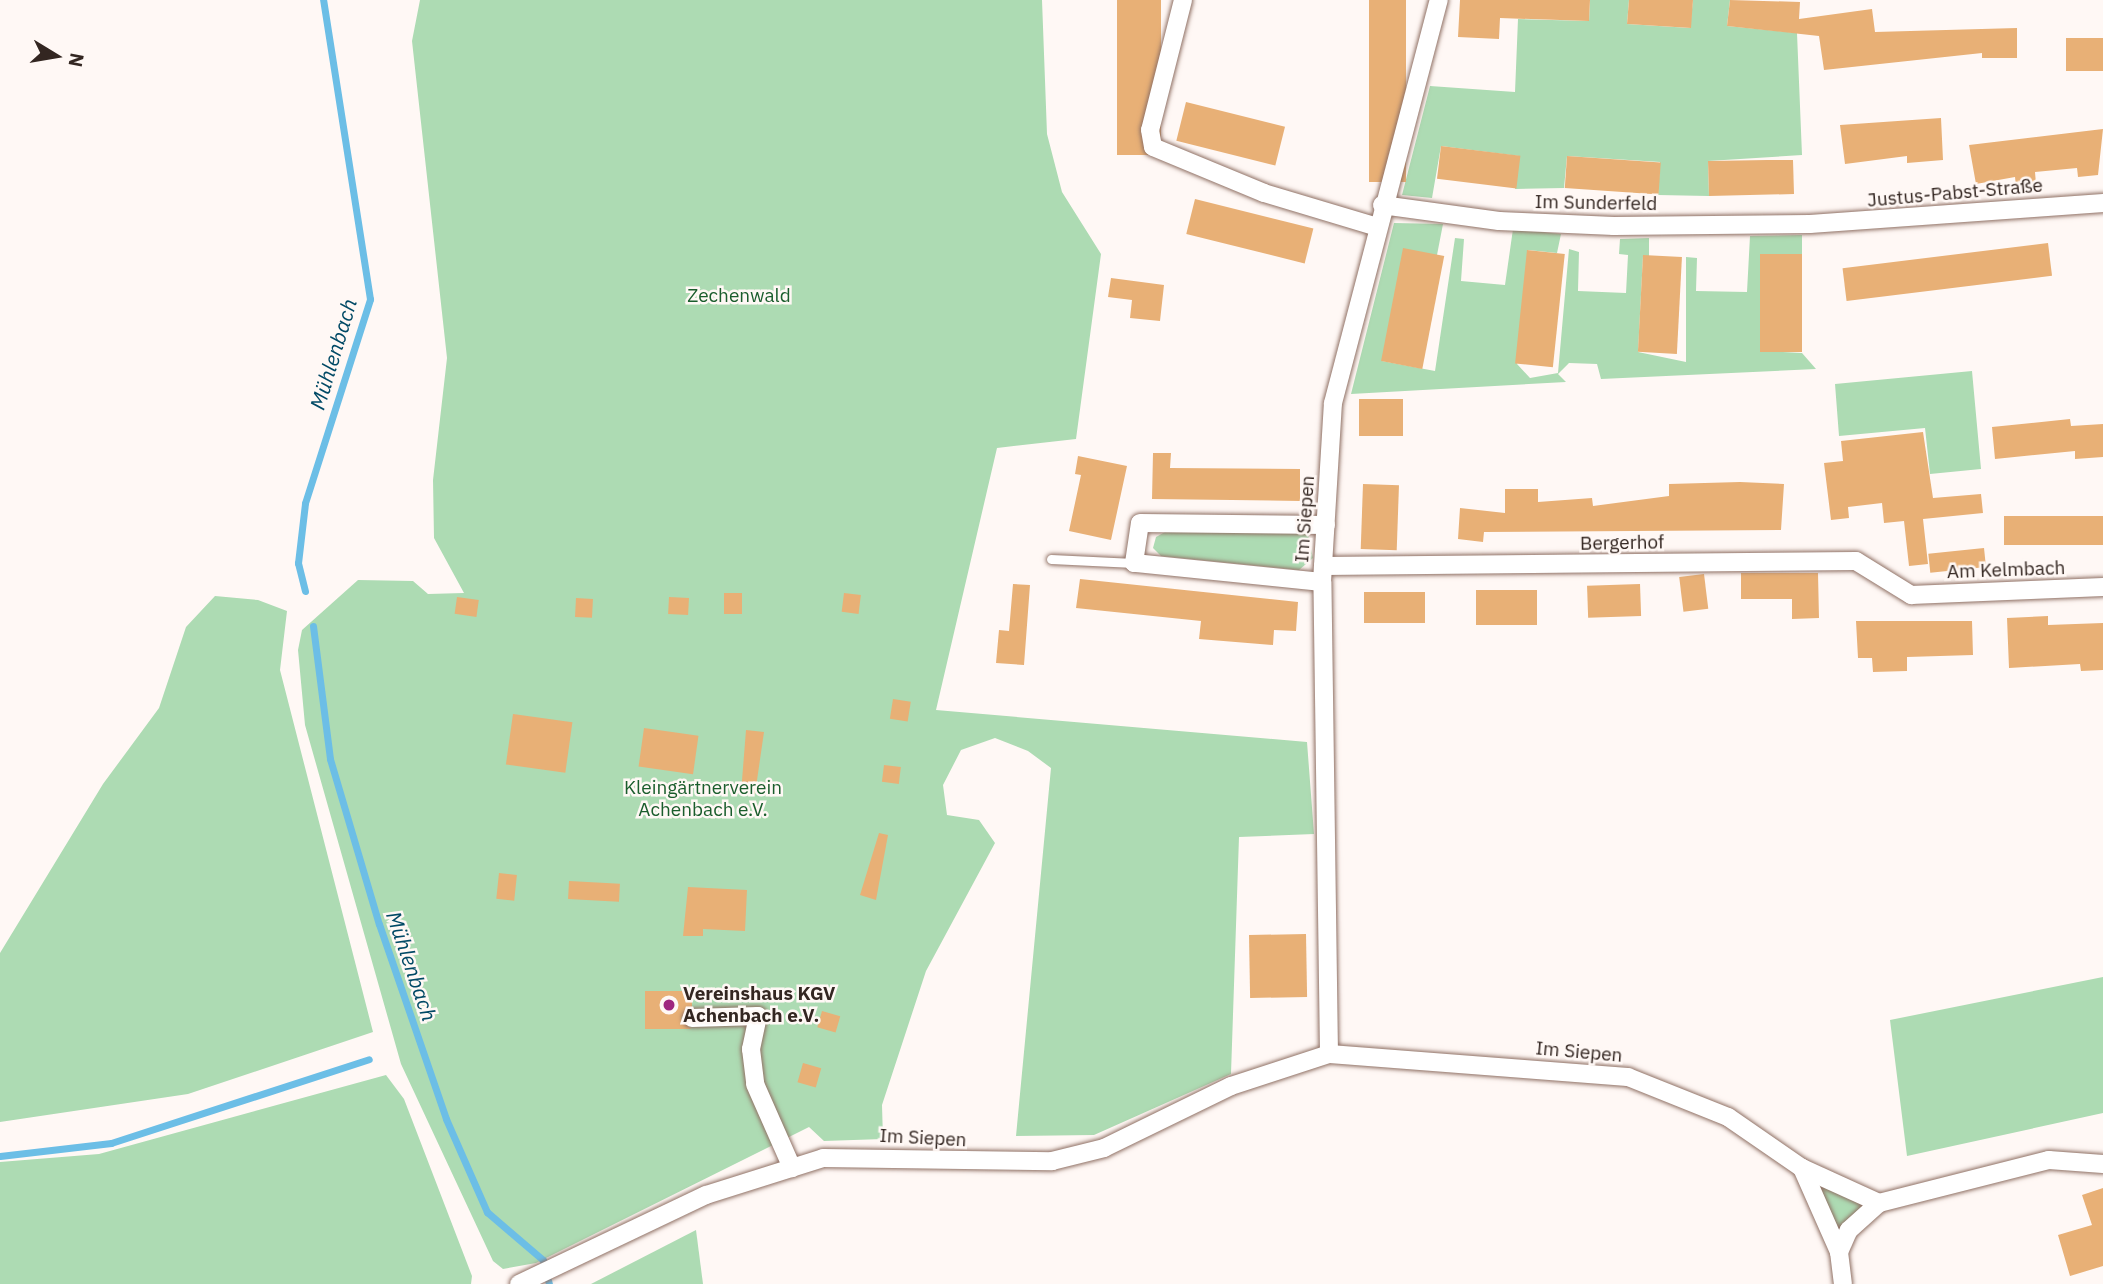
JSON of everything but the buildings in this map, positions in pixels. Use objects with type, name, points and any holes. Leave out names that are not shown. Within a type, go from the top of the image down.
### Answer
[{"type":"street","points":[[1183,0],[1150,130],[1153,147],[1264,193],[1377,227]]},
{"type":"street","name":"Im Siepen","points":[[1329,1054],[1323,574],[1333,403],[1382,205],[1439,0]]},
{"type":"street","name":"Justus-Pabst-Straße","points":[[1810,224],[2103,202]]},
{"type":"street","name":"Im Sunderfeld","points":[[1382,205],[1499,221],[1810,224]]},
{"type":"street","points":[[1134,564],[1140,523],[1326,525]]},
{"type":"street","name":"Bergerhof","points":[[1134,564],[1323,574],[1856,561],[1911,595]]},
{"type":"street","name":"Am Kelmbach","points":[[1911,595],[2103,587]]},
{"type":"street","points":[[692,1018],[758,1016],[751,1049],[755,1084],[792,1168]]},
{"type":"street","name":"Im Siepen","points":[[519,1284],[706,1195],[823,1158],[879,1155],[1000,1163],[1052,1161],[1104,1148],[1231,1086],[1329,1054],[1628,1077],[1728,1117],[1802,1168],[1879,1203]]},
{"type":"street","points":[[1839,1252],[1849,1230],[1879,1203],[2049,1160],[2103,1164]]},
{"type":"street","points":[[1802,1168],[1839,1252],[1843,1284]]},
{"type":"lane","points":[[1051,559],[1134,564]]},
{"type":"green space","points":[[420,0],[1042,0],[1047,134],[1062,192],[1101,254],[1076,439],[997,448],[936,710],[1307,742],[1314,834],[1239,837],[1231,1074],[1094,1135],[1016,1136],[1051,768],[1028,751],[995,738],[961,750],[943,785],[947,815],[979,820],[995,843],[926,971],[882,1105],[883,1139],[824,1141],[809,1127],[536,1263],[503,1269],[493,1261],[401,1064],[305,725],[298,650],[302,630],[358,580],[413,581],[428,594],[464,593],[434,538],[433,480],[447,358],[412,41]]},
{"type":"green space","points":[[1590,0],[1629,0],[1627,24],[1690,28],[1693,0],[1730,0],[1727,26],[1797,33],[1802,155],[1708,161],[1709,196],[1658,195],[1660,162],[1567,156],[1564,188],[1515,189],[1519,156],[1441,146],[1432,198],[1402,195],[1430,86],[1515,92],[1518,19],[1589,21]]},
{"type":"green space","points":[[1394,223],[1443,224],[1437,255],[1382,361],[1435,371],[1455,238],[1464,239],[1461,281],[1505,285],[1513,229],[1561,234],[1557,253],[1528,250],[1517,364],[1530,378],[1558,373],[1569,249],[1579,252],[1578,291],[1626,293],[1628,255],[1619,254],[1620,239],[1649,238],[1649,256],[1643,256],[1638,352],[1686,362],[1686,257],[1697,258],[1696,291],[1747,292],[1750,236],[1802,235],[1802,254],[1760,255],[1761,351],[1802,353],[1816,369],[1601,379],[1597,364],[1569,363],[1558,374],[1566,382],[1351,394]]},
{"type":"green space","points":[[1972,371],[1981,469],[1930,474],[1925,428],[1839,436],[1835,384]]},
{"type":"green space","points":[[1165,532],[1295,532],[1308,535],[1313,558],[1299,570],[1161,556],[1153,548],[1156,537]]},
{"type":"green space","points":[[215,596],[258,600],[287,611],[280,670],[373,1032],[188,1094],[0,1122],[0,953],[103,784],[159,708],[186,627]]},
{"type":"green space","points":[[2103,977],[2103,1113],[1907,1156],[1890,1020]]},
{"type":"green space","points":[[386,1075],[404,1099],[472,1276],[471,1284],[0,1284],[0,1162],[99,1154]]},
{"type":"green space","points":[[1802,1168],[1879,1203],[1839,1252]]},
{"type":"green space","points":[[696,1230],[703,1284],[591,1284]]},
{"type":"waterway","name":"Mühlenbach","points":[[305,591],[298,563],[305,503],[370,299],[323,0]]},
{"type":"waterway","name":"Mühlenbach","points":[[313,626],[330,759],[379,924],[446,1119],[487,1212],[543,1260],[549,1284]]},
{"type":"waterway","points":[[0,1156],[111,1143],[369,1059]]},
{"type":"place","name":"Vereinshaus KGV Achenbach e.V.","points":[[669,1005]]},
{"type":"park label","name":"Zechenwald","points":[[739,296]]},
{"type":"park label","name":"Kleingärtnerverein Achenbach e.V.","points":[[703,799]]}]
